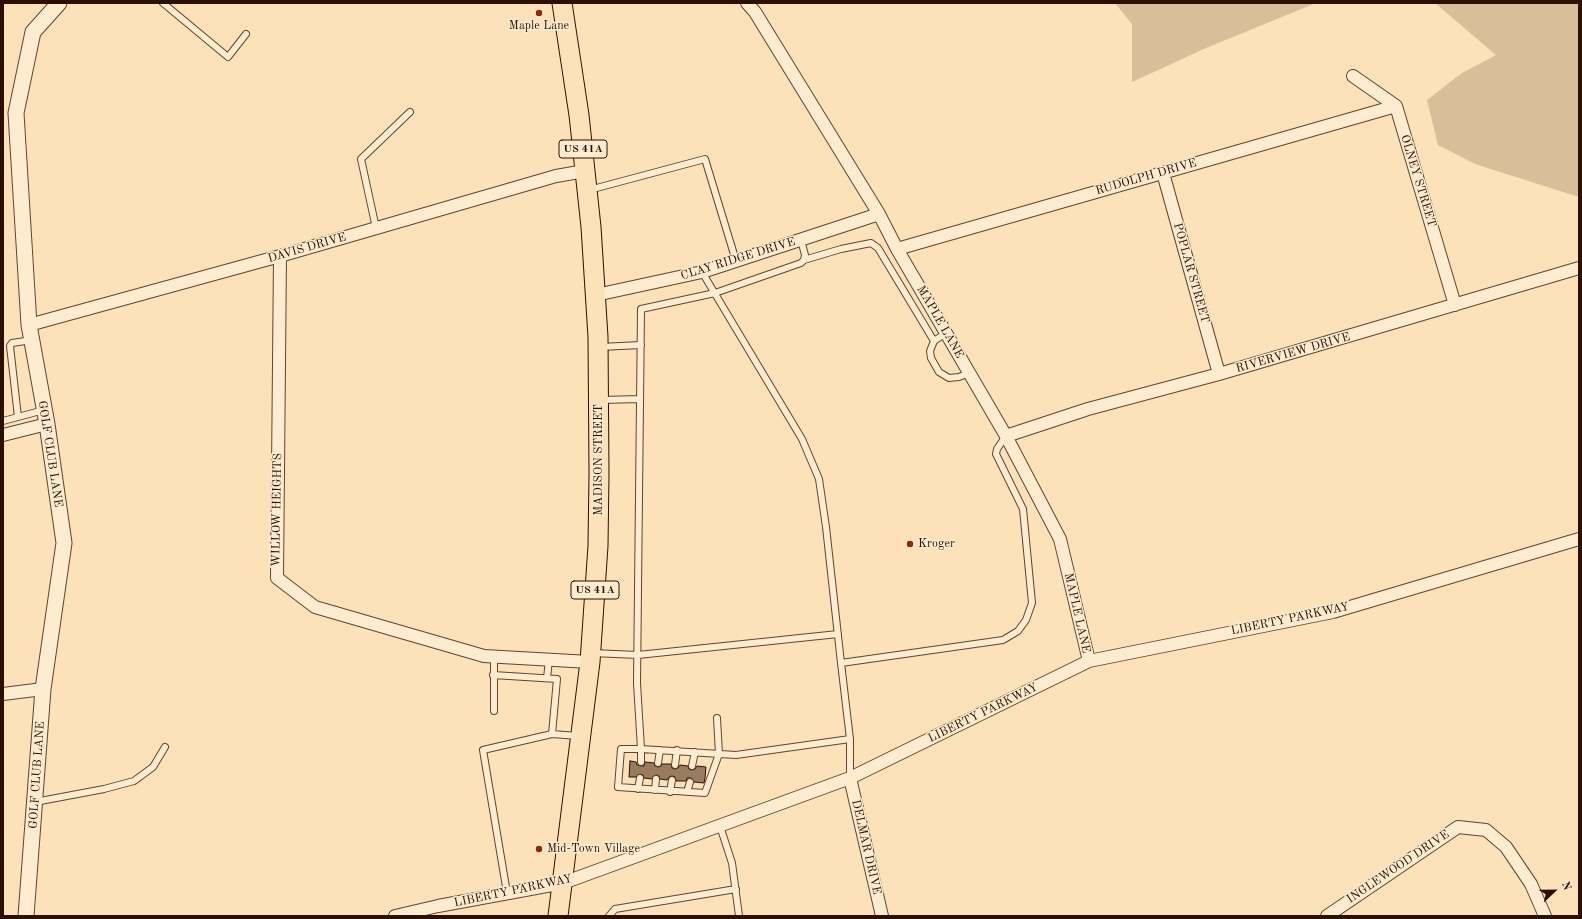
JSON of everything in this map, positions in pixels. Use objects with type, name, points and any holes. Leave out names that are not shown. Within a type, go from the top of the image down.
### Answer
[{"type":"main road","name":"MADISON STREET","points":[[558,916],[582,736],[590,657],[598,546],[599,400],[596,295],[587,191],[579,115],[562,3]]},
{"type":"street","name":"GOLF CLUB LANE","points":[[26,916],[43,689],[64,543],[45,417],[29,325],[16,113],[33,32],[59,3]]},
{"type":"street","name":"MAPLE LANE","points":[[747,3],[755,12],[879,214],[897,250],[1006,436],[1060,539],[1089,661]]},
{"type":"street","points":[[1353,76],[1396,106]]},
{"type":"street","name":"RUDOLPH DRIVE","points":[[897,250],[1396,106]]},
{"type":"street","name":"OLNEY STREET","points":[[1396,106],[1455,305]]},
{"type":"street","name":"DAVIS DRIVE","points":[[29,325],[280,256],[556,176],[585,171]]},
{"type":"street","name":"POPLAR STREET","points":[[1163,173],[1219,374]]},
{"type":"street","name":"CLAY RIDGE DRIVE","points":[[596,295],[702,272],[879,214]]},
{"type":"street","name":"WILLOW HEIGHTS","points":[[280,256],[277,578],[315,608],[484,656],[549,660],[590,657]]},
{"type":"street","name":"RIVERVIEW DRIVE","points":[[1006,436],[1088,409],[1219,374],[1579,268]]},
{"type":"street","points":[[3,435],[45,417]]},
{"type":"street","name":"LIBERTY PARKWAY","points":[[396,916],[438,906],[563,883],[720,826],[850,778],[1089,661],[1333,612],[1579,539]]},
{"type":"street","points":[[3,694],[43,689]]},
{"type":"street","name":"DELMAR DRIVE","points":[[850,778],[882,916]]},
{"type":"street","name":"INGLEWOOD DRIVE","points":[[1327,916],[1458,827],[1486,830],[1506,847],[1531,884],[1545,916]]},
{"type":"lane","points":[[162,3],[228,57],[246,34]]},
{"type":"lane","points":[[376,228],[361,160],[410,112]]},
{"type":"lane","points":[[587,191],[705,159],[736,261]]},
{"type":"lane","points":[[801,240],[805,255],[804,260]]},
{"type":"lane","points":[[641,762],[637,683],[641,309],[715,293],[801,263],[804,260],[841,249],[871,243],[878,248],[934,341]]},
{"type":"lane","points":[[702,272],[802,439],[819,479],[826,527],[840,663],[850,739],[850,778]]},
{"type":"lane","points":[[946,333],[934,341],[930,351],[931,358],[939,372],[949,378],[959,378],[969,373]]},
{"type":"lane","points":[[18,417],[10,346],[12,343],[32,340]]},
{"type":"lane","points":[[598,347],[641,345]]},
{"type":"lane","points":[[599,400],[640,399]]},
{"type":"lane","points":[[3,421],[18,417],[45,417]]},
{"type":"lane","points":[[840,663],[1003,640],[1018,631],[1026,620],[1032,603],[1023,509],[996,454],[996,449],[1006,436]]},
{"type":"lane","points":[[590,657],[638,655],[838,634]]},
{"type":"lane","points":[[494,657],[494,711]]},
{"type":"lane","points":[[547,678],[549,660]]},
{"type":"lane","points":[[494,675],[557,679],[552,734]]},
{"type":"lane","points":[[717,718],[720,754],[705,793],[618,788],[621,749],[677,750],[695,752],[720,754],[736,755],[850,739]]},
{"type":"lane","points":[[507,893],[483,750],[552,734],[582,736]]},
{"type":"lane","points":[[35,802],[104,789],[134,781],[153,767],[165,747]]},
{"type":"lane","points":[[658,763],[660,750]]},
{"type":"lane","points":[[675,764],[677,750]]},
{"type":"lane","points":[[692,766],[695,752]]},
{"type":"lane","points":[[638,789],[640,778]]},
{"type":"lane","points":[[655,790],[656,779]]},
{"type":"lane","points":[[670,792],[672,780]]},
{"type":"lane","points":[[687,792],[690,782]]},
{"type":"lane","points":[[720,826],[732,863],[739,916]]},
{"type":"lane","points":[[609,916],[615,909],[736,889]]},
{"type":"shaded area","points":[[1115,3],[1316,3],[1206,48],[1132,82],[1132,24]]},
{"type":"shaded area","points":[[1435,3],[1579,3],[1579,197],[1475,164],[1438,145],[1427,100],[1462,73],[1496,55]]},
{"type":"building","points":[[630,761],[636,762],[637,765],[641,766],[644,766],[645,762],[654,763],[655,766],[658,767],[662,764],[671,764],[672,768],[675,769],[680,765],[688,766],[691,770],[695,769],[697,766],[706,767],[704,783],[694,782],[691,778],[687,778],[686,781],[676,781],[675,777],[672,776],[667,780],[660,779],[659,776],[656,775],[652,779],[644,778],[643,775],[640,774],[636,777],[629,777]]},
{"type":"place","name":"Maple Lane","points":[[539,13]]},
{"type":"place","name":"Kroger","points":[[910,544]]},
{"type":"place","name":"Mid-Town Village","points":[[539,849]]}]
